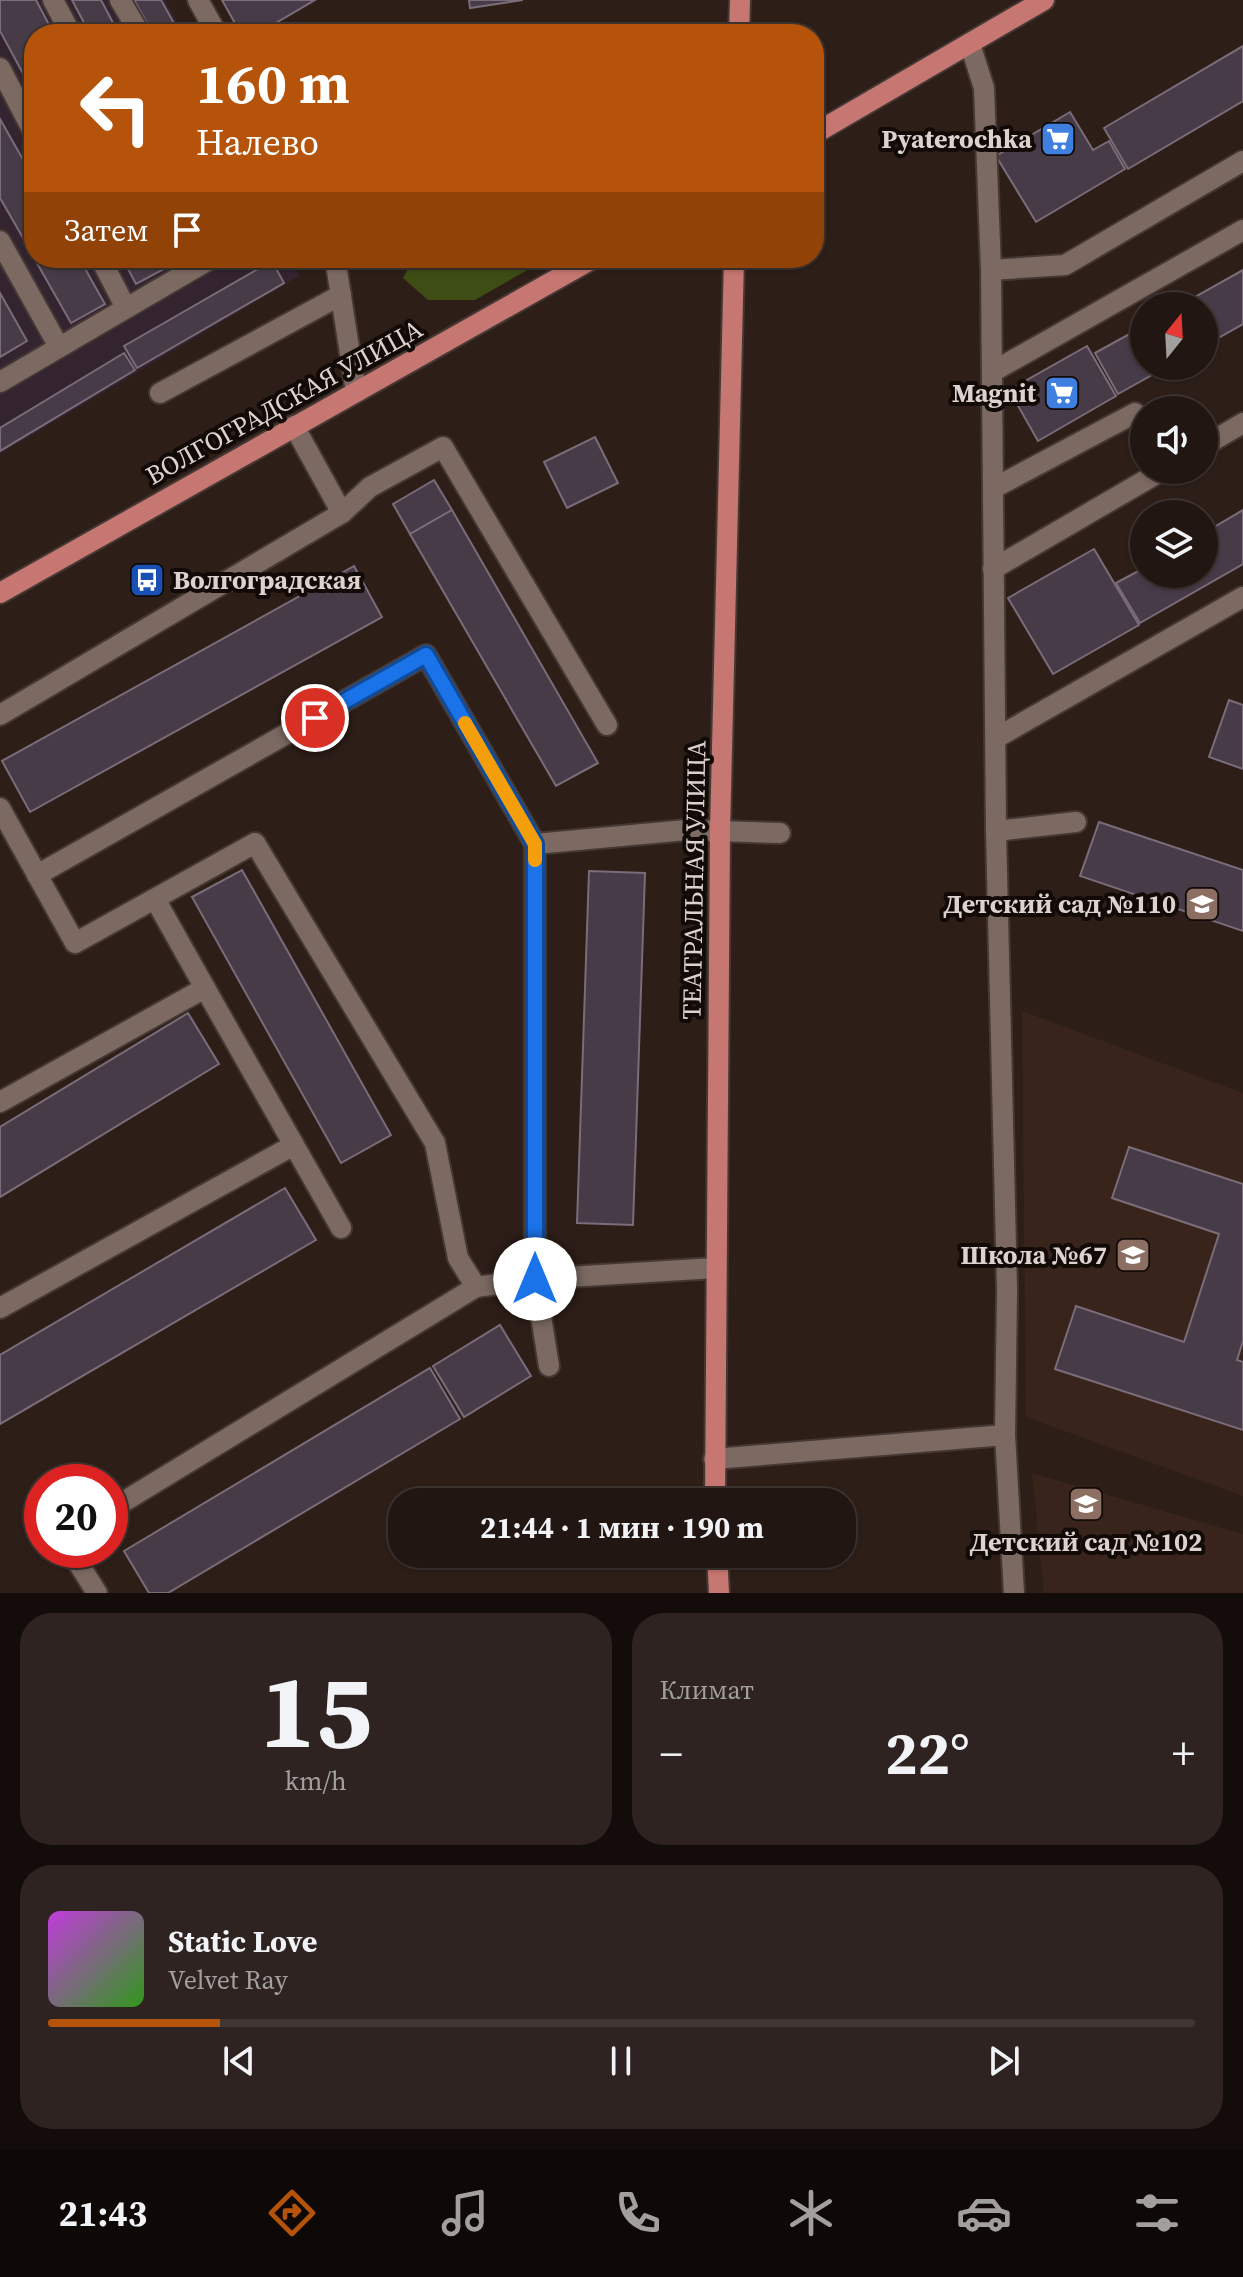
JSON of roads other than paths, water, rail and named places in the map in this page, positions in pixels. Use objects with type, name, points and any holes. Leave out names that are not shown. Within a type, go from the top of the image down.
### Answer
[{"type":"main road","points":[[739,24],[740,0]]},
{"type":"main road","points":[[824,128],[1044,0]]},
{"type":"main road","name":"ВОЛГОГРАДСКАЯ УЛИЦА","points":[[0,593],[576,268]]},
{"type":"main road","name":"ТЕАТРАЛЬНАЯ УЛИЦА","points":[[715,1488],[720,831],[734,268]]},
{"type":"main road","points":[[718,1568],[719,1593]]},
{"type":"lane","points":[[53,0],[66,24]]},
{"type":"lane","points":[[120,0],[134,24]]},
{"type":"lane","points":[[198,0],[211,24]]},
{"type":"lane","points":[[970,44],[984,88],[991,270],[996,831],[1007,1290],[1005,1435],[1014,1593]]},
{"type":"lane","points":[[0,68],[24,114]]},
{"type":"lane","points":[[991,270],[1065,265],[1243,161]]},
{"type":"lane","points":[[992,372],[1243,230]]},
{"type":"lane","points":[[0,241],[59,347]]},
{"type":"lane","points":[[105,268],[126,308]]},
{"type":"lane","points":[[0,382],[190,268]]},
{"type":"lane","points":[[337,268],[356,392]]},
{"type":"lane","points":[[160,393],[341,295]]},
{"type":"lane","points":[[994,488],[1130,416]]},
{"type":"lane","points":[[1218,438],[1243,423]]},
{"type":"lane","points":[[294,426],[342,513]]},
{"type":"lane","points":[[0,715],[342,513],[370,487],[443,447],[607,725]]},
{"type":"lane","points":[[993,569],[1139,484]]},
{"type":"lane","points":[[996,738],[1243,597]]},
{"type":"lane","points":[[37,875],[426,655],[535,844],[535,1279],[549,1366]]},
{"type":"lane","points":[[0,809],[75,943],[255,843],[435,1143],[458,1258],[476,1287]]},
{"type":"lane","points":[[996,831],[1076,822]]},
{"type":"lane","points":[[535,844],[686,830],[780,833]]},
{"type":"lane","points":[[155,899],[341,1228]]},
{"type":"lane","points":[[0,1102],[205,988]]},
{"type":"lane","points":[[0,1308],[294,1145]]},
{"type":"lane","points":[[128,1499],[476,1287],[535,1279],[715,1268]]},
{"type":"lane","points":[[714,1459],[1005,1435]]},
{"type":"lane","points":[[81,1568],[97,1593]]},
{"type":"place","name":"Pyaterochka","points":[[1058,139]]},
{"type":"place","name":"Magnit","points":[[1062,393]]},
{"type":"place","name":"Волгоградская","points":[[147,580]]},
{"type":"place","name":"Детский сад №110","points":[[1202,904]]},
{"type":"place","name":"Школа №67","points":[[1133,1255]]},
{"type":"place","name":"Детский сад №102","points":[[1086,1504]]}]
